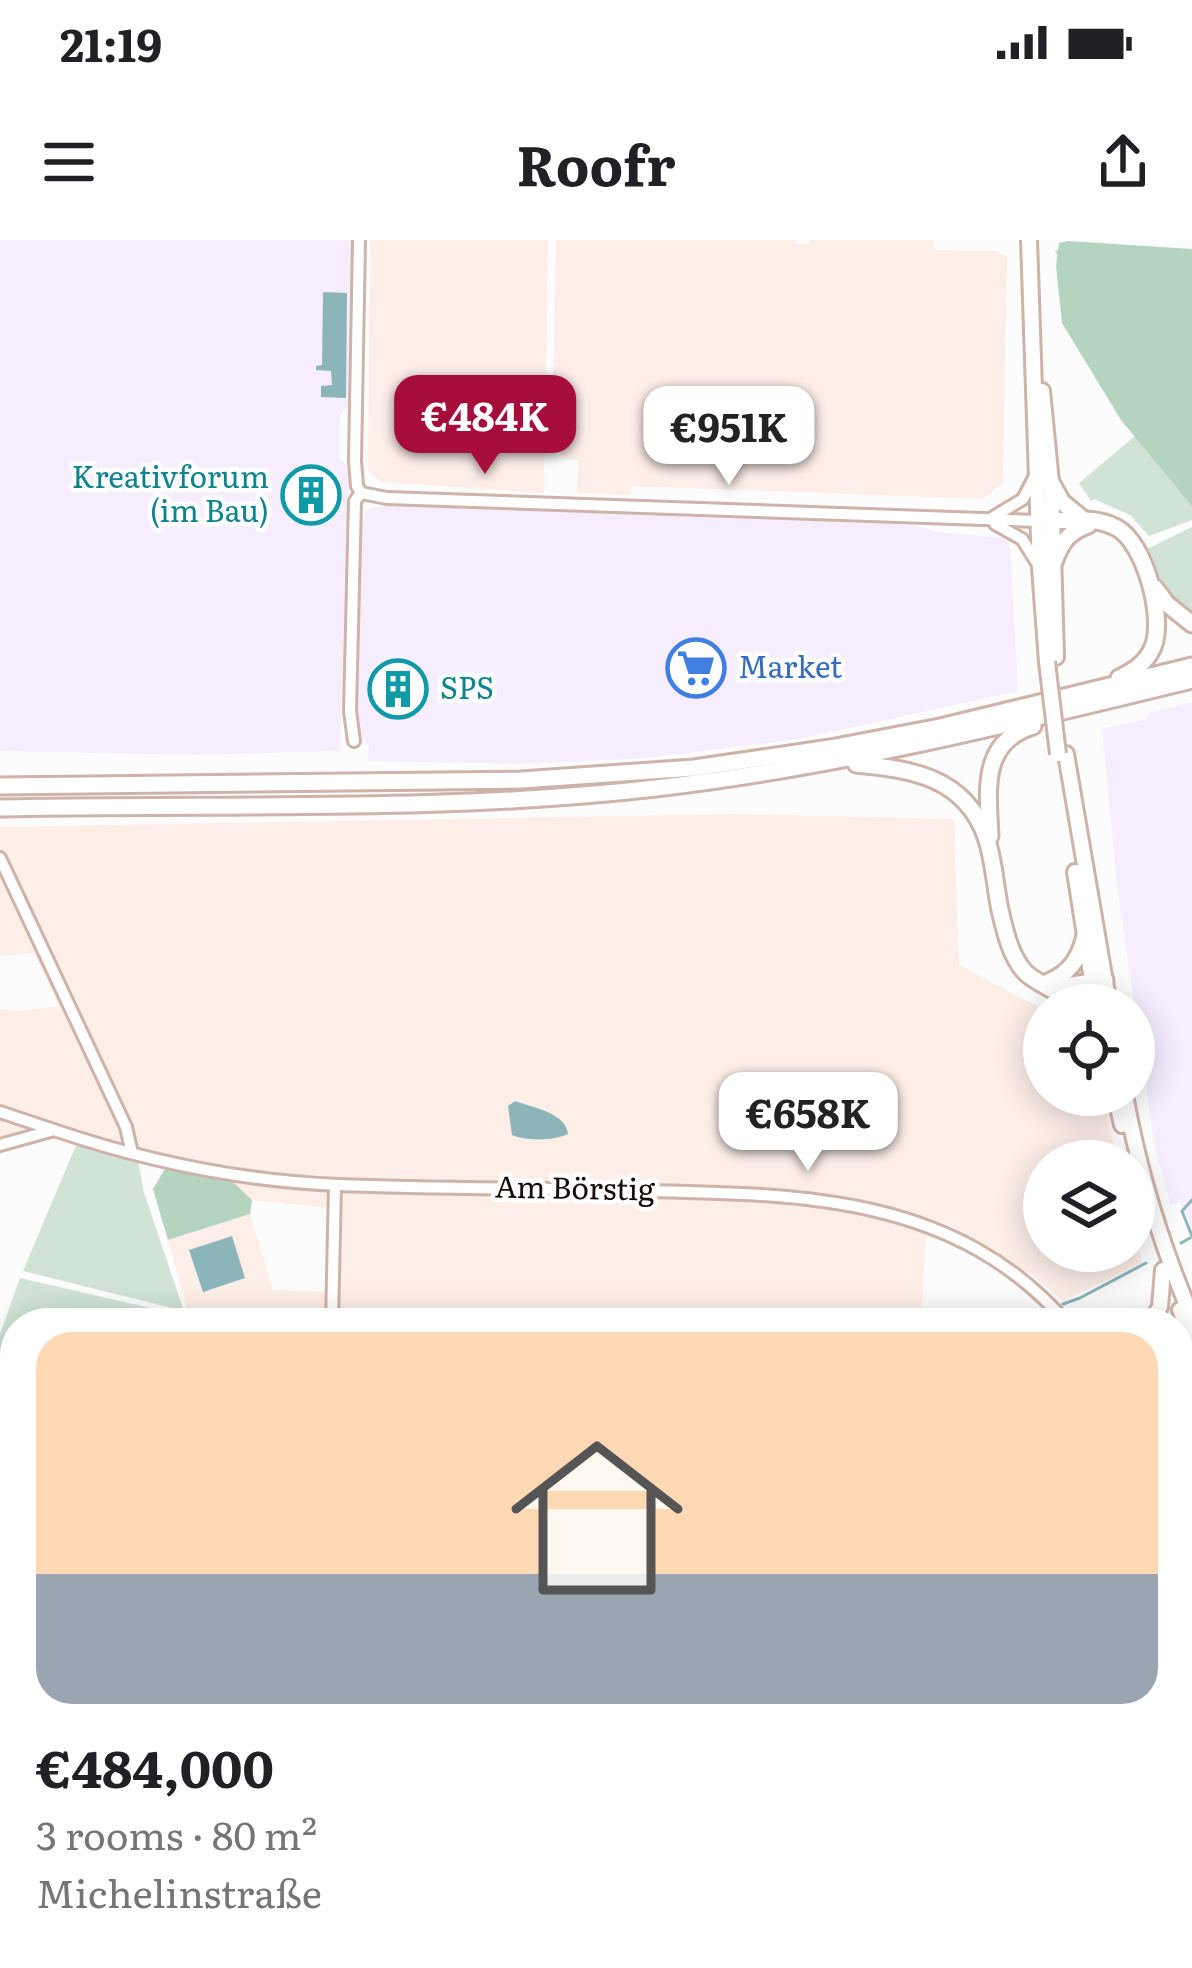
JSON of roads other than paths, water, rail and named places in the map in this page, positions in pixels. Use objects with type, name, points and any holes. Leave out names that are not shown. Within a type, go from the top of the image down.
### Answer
[{"type":"highway","points":[[1051,482],[1062,502],[1090,521]]},
{"type":"highway","points":[[1045,521],[1090,521],[1124,532],[1147,575],[1158,619],[1151,651],[1142,665],[1083,693]]},
{"type":"highway","points":[[1047,565],[1064,540],[1090,521]]},
{"type":"highway","points":[[1147,575],[1166,604],[1192,624]]},
{"type":"highway","points":[[3,786],[521,780],[694,768],[940,727],[1192,666]]},
{"type":"highway","points":[[3,808],[352,806],[658,788],[944,740],[1192,680]]},
{"type":"highway","points":[[991,857],[989,782],[998,750],[1017,732],[1069,710]]},
{"type":"highway","points":[[835,761],[895,767],[933,778],[950,789],[985,834],[1013,954],[1031,977],[1046,983],[1066,986],[1099,981]]},
{"type":"highway","points":[[1046,983],[1071,968],[1085,936]]},
{"type":"main road","points":[[1032,240],[1036,471],[1045,521],[1052,662],[1085,936],[1100,984]]},
{"type":"main road","points":[[1032,240],[1051,482],[1045,521]]},
{"type":"main road","points":[[1062,754],[1099,984]]},
{"type":"main road","points":[[1130,1116],[1166,1266],[1187,1308]]},
{"type":"main road","points":[[1155,1234],[1181,1308]]},
{"type":"main road","points":[[1166,1266],[1192,1274]]},
{"type":"main road","points":[[1159,1308],[1166,1266]]},
{"type":"street","points":[[359,240],[355,460],[361,493],[387,498],[1045,521]]},
{"type":"street","points":[[986,520],[1023,499],[1036,471]]},
{"type":"street","points":[[354,741],[350,711],[355,502],[361,493]]},
{"type":"street","points":[[986,520],[1022,539],[1047,565]]},
{"type":"street","points":[[0,858],[126,1127],[132,1153]]},
{"type":"street","name":"Am Börstig","points":[[0,1112],[132,1153],[231,1174],[335,1185],[747,1193],[847,1203],[914,1222],[974,1249],[1051,1308]]},
{"type":"street","points":[[0,1145],[54,1130]]},
{"type":"street","points":[[332,1308],[335,1185]]},
{"type":"water","points":[[323,292],[347,293],[346,398],[321,397],[321,386],[332,385],[331,371],[316,370],[322,365]]},
{"type":"water","points":[[515,1101],[555,1116],[568,1134],[540,1139],[512,1135],[508,1106]]},
{"type":"water","points":[[232,1236],[245,1278],[203,1292],[189,1250]]},
{"type":"waterway","points":[[1192,1200],[1182,1211],[1192,1236]]},
{"type":"waterway","points":[[1181,1243],[1190,1238]]},
{"type":"waterway","points":[[1063,1304],[1129,1272]]},
{"type":"place","name":"Kreativforum (im Bau)","points":[[311,495]]},
{"type":"place","name":"Market","points":[[696,668]]},
{"type":"place","name":"SPS","points":[[398,689]]}]
